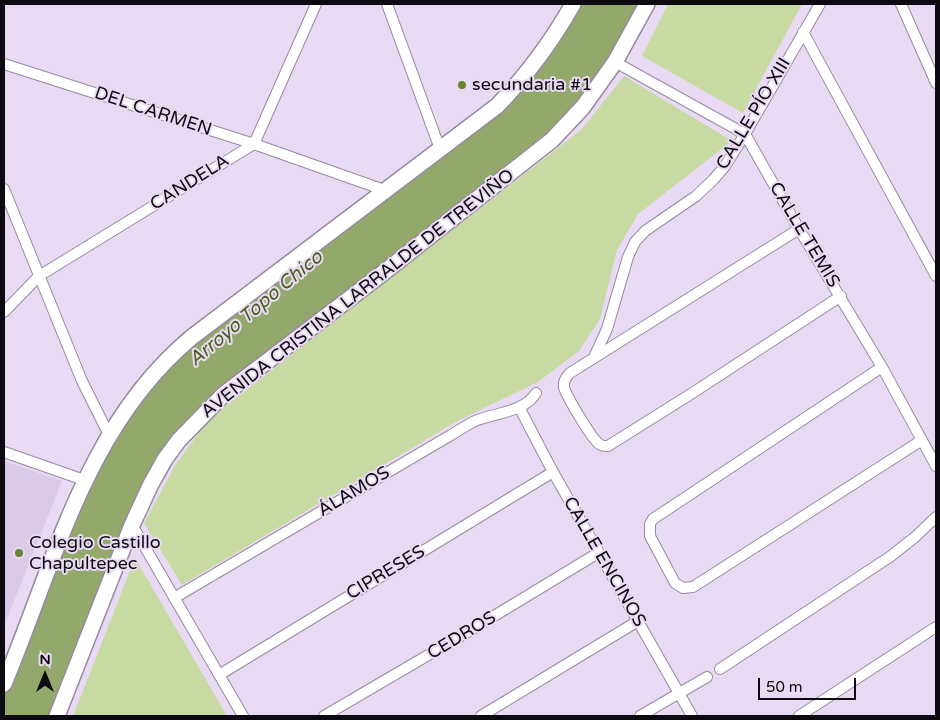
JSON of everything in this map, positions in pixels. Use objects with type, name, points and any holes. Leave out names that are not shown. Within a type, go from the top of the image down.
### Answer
[{"type":"main road","points":[[4,684],[84,480],[109,435],[131,403],[167,360],[181,347],[497,106],[519,84],[554,36],[573,4]]},
{"type":"main road","name":"AVENIDA CRISTINA LARRALDE DE TREVIÑO","points":[[57,716],[132,525],[151,484],[165,459],[179,440],[213,404],[552,140],[583,107],[615,62],[647,4]]},
{"type":"street","points":[[254,144],[316,4]]},
{"type":"street","points":[[387,4],[440,149]]},
{"type":"street","name":"CALLE PÍO XIII","points":[[595,356],[607,330],[628,257],[635,242],[644,231],[696,196],[714,179],[745,134],[820,4]]},
{"type":"street","points":[[901,4],[936,83]]},
{"type":"street","points":[[803,32],[936,276]]},
{"type":"street","points":[[615,62],[745,134]]},
{"type":"street","name":"DEL CARMEN","points":[[4,64],[254,144],[386,191]]},
{"type":"street","name":"CALLE TEMIS","points":[[745,134],[882,367],[936,466]]},
{"type":"street","name":"CANDELA","points":[[4,312],[39,276],[254,144]]},
{"type":"street","points":[[4,190],[82,381],[109,435]]},
{"type":"street","points":[[4,214],[16,218]]},
{"type":"street","points":[[800,229],[570,373],[564,380],[565,390],[580,417],[597,442],[604,446],[611,444],[841,296]]},
{"type":"street","points":[[882,367],[658,514],[650,524],[650,536],[675,583],[683,588],[693,587],[922,440]]},
{"type":"street","name":"ÁLAMOS","points":[[174,598],[475,421],[519,406],[532,399],[536,393]]},
{"type":"street","name":"CALLE ENCINOS","points":[[519,406],[598,553],[692,716]]},
{"type":"street","points":[[4,452],[84,480]]},
{"type":"street","name":"CIPRESES","points":[[219,675],[553,472]]},
{"type":"street","points":[[720,669],[891,556],[936,517]]},
{"type":"street","points":[[132,525],[242,716]]},
{"type":"street","name":"CEDROS","points":[[324,716],[598,553]]},
{"type":"street","points":[[481,716],[638,621]]},
{"type":"street","points":[[799,716],[936,627]]},
{"type":"street","points":[[640,716],[707,676]]},
{"type":"shaded area","points":[[668,4],[802,4],[743,113],[642,56]]},
{"type":"shaded area","points":[[624,76],[732,141],[638,214],[617,250],[600,319],[579,351],[538,382],[459,420],[182,585],[144,523],[176,464],[209,419],[581,130]]},
{"type":"shaded area","name":"Colegio Castillo Chapultepec","points":[[4,461],[62,481],[4,626]]},
{"type":"shaded area","points":[[135,558],[227,716],[73,716]]},
{"type":"water","name":"Arroyo Topo Chico","points":[[573,4],[647,4],[583,107],[236,385],[165,459],[55,716],[4,716],[4,679],[84,480],[152,377],[497,106]]},
{"type":"place","name":"secundaria #1","points":[[462,85]]},
{"type":"place","name":"Colegio Castillo Chapultepec","points":[[19,553]]}]
